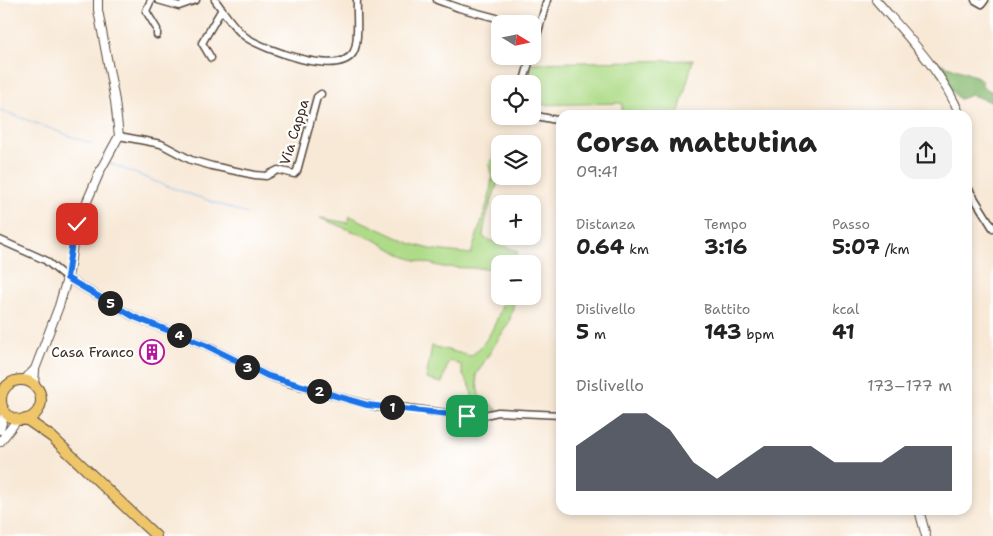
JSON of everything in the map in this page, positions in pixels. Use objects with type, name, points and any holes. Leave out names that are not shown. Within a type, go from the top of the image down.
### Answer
[{"type":"main road","points":[[52,436],[5,412],[1,395],[5,381],[24,380],[34,386],[40,396],[39,408],[42,422],[52,436],[156,536]]},
{"type":"main road","points":[[22,419],[39,408]]},
{"type":"street","points":[[34,386],[35,368],[67,278],[73,234],[94,182],[119,136],[116,101],[98,10],[98,0]]},
{"type":"street","points":[[151,0],[146,11],[157,30],[156,35]]},
{"type":"street","points":[[158,0],[179,6],[196,0]]},
{"type":"street","points":[[215,0],[243,35],[257,43],[300,59],[338,63],[350,58],[355,50],[357,0]]},
{"type":"street","points":[[438,0],[491,17]]},
{"type":"street","points":[[541,15],[547,0]]},
{"type":"street","points":[[975,0],[982,4],[985,0]]},
{"type":"street","points":[[878,1],[932,69],[949,93],[958,110]]},
{"type":"street","points":[[211,58],[202,43],[222,9]]},
{"type":"street","name":"Via Cappa","points":[[119,136],[161,144],[191,160],[212,166],[255,175],[266,176],[278,170],[294,174],[297,171],[317,97],[321,94]]},
{"type":"street","points":[[541,117],[556,120]]},
{"type":"street","points":[[972,194],[993,228]]},
{"type":"street","points":[[0,240],[45,260],[67,278],[141,321],[205,345],[246,367],[295,385],[377,407],[407,408],[476,417],[498,412],[556,415]]},
{"type":"street","points":[[24,380],[35,368]]},
{"type":"street","points":[[0,430],[5,412]]},
{"type":"street","points":[[0,442],[22,419]]},
{"type":"street","points":[[920,515],[926,536]]},
{"type":"green space","points":[[928,59],[978,77],[982,81],[982,87],[993,92],[993,102],[971,95],[958,98]]},
{"type":"green space","points":[[693,60],[679,110],[622,110],[622,103],[541,105],[541,75],[530,75],[532,65],[541,65],[541,63]]},
{"type":"green space","points":[[491,185],[497,185],[494,195],[491,195],[484,238],[491,241],[491,245],[502,245],[517,251],[517,255],[491,255],[491,269],[443,267],[415,260],[403,256],[377,241],[320,218],[348,223],[350,216],[412,244],[434,250],[471,254],[489,198]]},
{"type":"green space","points":[[502,305],[514,305],[509,322],[476,375],[479,396],[498,410],[474,414],[471,388],[463,375],[461,365],[450,361],[442,383],[426,379],[432,346],[471,356],[483,344],[496,321]]},
{"type":"waterway","points":[[0,110],[92,144]]},
{"type":"waterway","points":[[109,163],[164,185],[247,214]]},
{"type":"place","name":"Casa Franco","points":[[152,352]]},
{"type":"route","points":[[77,224],[73,234],[67,278],[148,324],[205,345],[246,367],[295,385],[377,407],[407,408],[467,416]]}]
